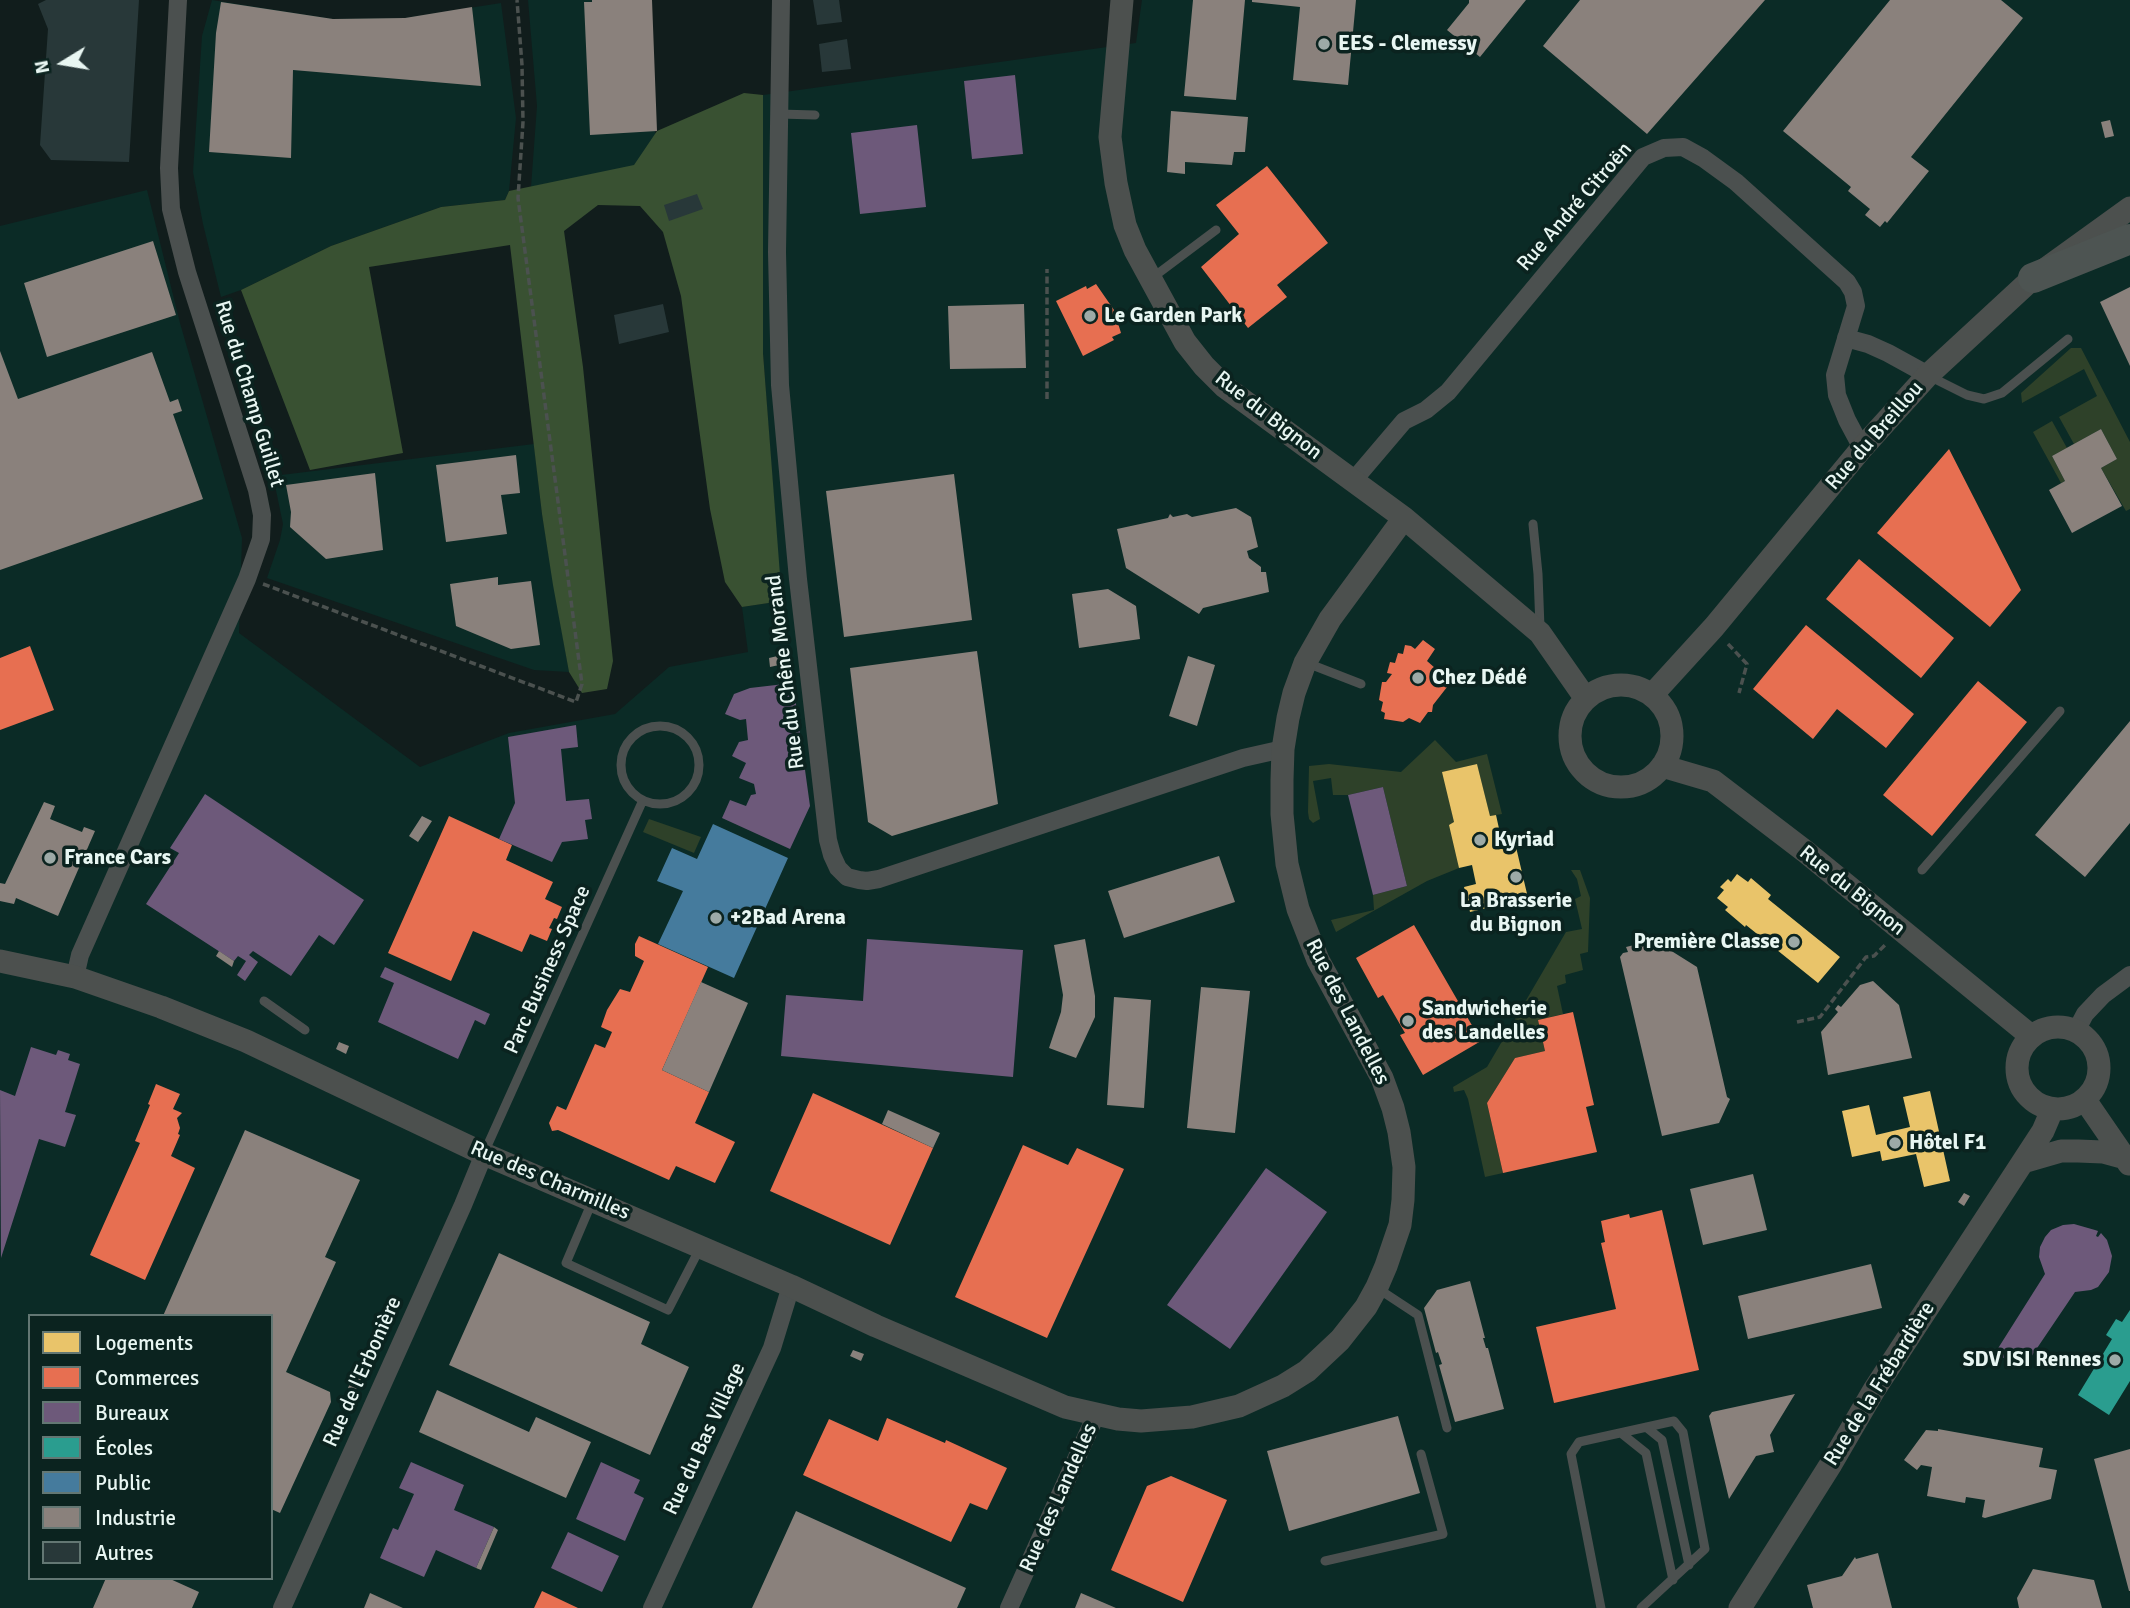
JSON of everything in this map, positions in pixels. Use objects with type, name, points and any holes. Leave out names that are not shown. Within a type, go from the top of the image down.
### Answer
[{"type":"highway","points":[[2033,278],[2130,239]]},
{"type":"street","name":"Rue du Champ Guillet","points":[[75,977],[80,955],[247,579],[261,539],[262,515],[257,490],[187,272],[171,209],[169,168],[178,0]]},
{"type":"street","name":"Rue du Chêne Morand","points":[[781,0],[777,252],[780,384],[798,579],[828,840],[838,868],[848,877],[859,880],[880,879],[1243,758],[1283,749]]},
{"type":"street","name":"Rue du Bignon","points":[[1122,0],[1110,137],[1116,183],[1125,225],[1135,250],[1185,342],[1225,387],[1404,518],[1540,634],[1586,699]]},
{"type":"street","name":"Rue André Citroën","points":[[1353,481],[1404,421],[1426,410],[1448,392],[1643,157],[1664,148],[1683,148],[1737,182],[1847,282],[1853,292],[1856,306],[1835,375],[1837,395],[1862,448]]},
{"type":"street","name":"Rue du Breillou","points":[[1652,695],[1714,627],[1862,448],[1928,375],[2033,278],[2130,208]]},
{"type":"street","points":[[1846,338],[1888,353],[1928,375]]},
{"type":"street","name":"Rue des Landelles","points":[[1009,1608],[1096,1415],[1141,1421],[1178,1419],[1216,1413],[1283,1386],[1324,1356],[1353,1325],[1366,1307],[1386,1266],[1400,1225],[1403,1200],[1404,1167],[1399,1132],[1382,1077],[1318,960],[1298,909],[1287,864],[1284,833],[1283,749],[1294,693],[1305,663],[1330,619],[1404,518]]},
{"type":"street","points":[[1611,686],[1639,688],[1652,695],[1663,706],[1670,721],[1672,736],[1669,752],[1662,766],[1651,777],[1622,787],[1606,785],[1592,778],[1581,767],[1570,740],[1576,711],[1597,691],[1611,686]]},
{"type":"street","name":"Rue du Bignon","points":[[1662,766],[1713,781],[2031,1037]]},
{"type":"street","name":"Rue des Charmilles","points":[[0,961],[75,977],[246,1041],[484,1154],[1065,1407],[1096,1415]]},
{"type":"street","points":[[2076,1031],[2085,1014],[2103,995],[2130,975]]},
{"type":"street","points":[[2065,1027],[2076,1031],[2087,1039],[2095,1050],[2099,1077],[2094,1089],[2085,1100],[2064,1110],[2039,1106],[2028,1098],[2020,1087],[2016,1073],[2022,1047],[2041,1030],[2065,1027]]},
{"type":"street","points":[[2085,1100],[2127,1161]]},
{"type":"street","name":"Rue de la Frébardière","points":[[1740,1608],[1832,1464],[1874,1390],[2043,1131],[2052,1110]]},
{"type":"street","points":[[2023,1162],[2061,1151],[2078,1150],[2103,1152],[2127,1161]]},
{"type":"street","name":"Rue de l'Erbonière","points":[[282,1608],[484,1154]]},
{"type":"street","name":"Rue du Bas Village","points":[[652,1608],[772,1348],[791,1286]]},
{"type":"lane","points":[[778,114],[816,115]]},
{"type":"lane","points":[[1150,279],[1216,230]]},
{"type":"lane","points":[[1928,375],[1968,395],[1984,398],[2002,393],[2068,339]]},
{"type":"lane","points":[[1533,524],[1540,634]]},
{"type":"lane","points":[[1305,663],[1361,684]]},
{"type":"lane","points":[[1922,870],[2060,711]]},
{"type":"lane","points":[[647,727],[673,727],[685,733],[698,754],[700,767],[697,780],[690,791],[668,804],[643,800],[632,792],[621,769],[627,743],[647,727]]},
{"type":"lane","name":"Parc Business Space","points":[[484,1154],[643,800]]},
{"type":"lane","points":[[264,1001],[305,1030]]},
{"type":"lane","points":[[593,1200],[566,1263],[668,1310],[701,1247]]},
{"type":"lane","points":[[1377,1287],[1418,1315],[1447,1429]]},
{"type":"lane","points":[[1601,1608],[1571,1454],[1579,1442],[1674,1421],[1683,1432],[1706,1549],[1641,1608]]},
{"type":"lane","points":[[1646,1427],[1662,1440],[1689,1564]]},
{"type":"lane","points":[[1620,1433],[1646,1453],[1673,1580]]},
{"type":"lane","points":[[1325,1561],[1443,1534],[1421,1454]]},
{"type":"path","points":[[247,579],[576,702],[582,684],[518,198],[523,122],[517,0]]},
{"type":"path","points":[[1046,398],[1047,269]]},
{"type":"path","points":[[1714,627],[1747,664],[1739,693]]},
{"type":"path","points":[[1797,1022],[1819,1017],[1866,957],[1874,956],[1899,929]]},
{"type":"shaded area","points":[[212,0],[333,19],[405,18],[501,3],[516,118],[509,191],[505,200],[441,207],[331,246],[221,297],[193,172],[202,36]]},
{"type":"shaded area","points":[[528,0],[651,0],[656,162],[531,187],[537,106]]},
{"type":"shaded area","points":[[1142,0],[2130,0],[2130,1608],[0,1608],[0,226],[147,190],[180,323],[242,538],[239,633],[420,767],[509,733],[615,714],[669,667],[748,652],[742,607],[781,601],[763,353],[763,95],[1136,43]]},
{"type":"shaded area","points":[[2071,348],[2081,348],[2130,442],[2130,509],[2126,511],[2101,468],[2117,459],[2101,429],[2074,444],[2059,417],[2097,396],[2084,369],[2022,403],[2021,393]]},
{"type":"shaded area","points":[[2052,421],[2067,448],[2052,456],[2065,481],[2061,483],[2033,432]]},
{"type":"shaded area","points":[[534,444],[542,514],[569,672],[534,670],[267,578],[283,524],[273,476]]},
{"type":"shaded area","points":[[1435,740],[1456,762],[1487,754],[1502,814],[1490,816],[1477,764],[1443,772],[1454,822],[1459,868],[1427,881],[1336,932],[1331,920],[1374,910],[1373,895],[1407,886],[1383,787],[1348,795],[1333,795],[1331,778],[1313,781],[1320,819],[1313,823],[1308,812],[1309,766],[1329,764],[1401,772]]},
{"type":"shaded area","points":[[649,819],[701,837],[694,853],[643,832]]},
{"type":"shaded area","points":[[1571,870],[1580,870],[1590,898],[1588,952],[1580,954],[1583,970],[1565,975],[1566,983],[1557,986],[1563,1014],[1538,1020],[1545,1051],[1515,1058],[1487,1103],[1503,1173],[1485,1177],[1468,1099],[1464,1090],[1454,1092],[1453,1087],[1487,1067],[1566,932],[1582,929],[1575,899],[1581,896],[1577,879]]},
{"type":"green space","points":[[744,93],[763,95],[763,353],[782,601],[742,607],[725,582],[710,509],[681,296],[663,232],[640,206],[598,205],[564,231],[583,367],[613,661],[607,689],[582,693],[569,672],[553,585],[510,245],[369,267],[403,453],[310,470],[241,290],[331,246],[441,207],[505,200],[509,191],[634,165],[657,131]]},
{"type":"building: Logements","name":"Kyriad","points":[[1477,764],[1490,816],[1496,815],[1500,833],[1506,832],[1510,849],[1516,847],[1528,898],[1470,912],[1464,887],[1476,884],[1472,865],[1459,868],[1449,825],[1454,822],[1442,772]]},
{"type":"building: Logements","name":"Première Classe","points":[[1737,874],[1748,882],[1751,878],[1771,895],[1768,899],[1840,957],[1818,983],[1725,910],[1728,907],[1717,898],[1724,890],[1720,887],[1728,879],[1731,882]]},
{"type":"building: Logements","name":"Hôtel F1","points":[[1930,1091],[1950,1181],[1924,1187],[1916,1154],[1882,1161],[1880,1151],[1852,1157],[1842,1111],[1869,1105],[1876,1135],[1910,1127],[1903,1097]]},
{"type":"building: Commerces","points":[[1267,166],[1328,243],[1277,285],[1287,297],[1248,328],[1201,267],[1239,234],[1216,205]]},
{"type":"building: Commerces","name":"Le Garden Park","points":[[1096,284],[1114,310],[1121,333],[1112,337],[1114,340],[1083,356],[1056,301]]},
{"type":"building: Commerces","points":[[1949,449],[2021,590],[1990,627],[1877,533]]},
{"type":"building: Commerces","points":[[1859,559],[1954,638],[1921,678],[1826,599]]},
{"type":"building: Commerces","points":[[1806,625],[1914,714],[1886,748],[1837,709],[1813,739],[1753,689]]},
{"type":"building: Commerces","name":"Chez Dédé","points":[[1423,640],[1435,649],[1427,661],[1451,682],[1433,705],[1432,712],[1428,712],[1420,723],[1409,718],[1403,722],[1384,719],[1385,713],[1381,711],[1383,702],[1379,700],[1382,682],[1386,682],[1392,674],[1387,673],[1390,662],[1395,663],[1398,653],[1403,654],[1405,645],[1415,649]]},
{"type":"building: Commerces","points":[[30,646],[54,710],[0,730],[0,658]]},
{"type":"building: Commerces","points":[[1978,681],[2027,722],[1932,836],[1883,795]]},
{"type":"building: Commerces","points":[[449,816],[512,845],[506,860],[553,882],[545,899],[562,907],[549,928],[552,929],[547,941],[530,934],[522,952],[473,931],[451,981],[388,953]]},
{"type":"building: Commerces","points":[[1414,925],[1481,1041],[1423,1075],[1400,1035],[1405,1033],[1383,995],[1378,998],[1356,958]]},
{"type":"building: Commerces","points":[[639,936],[708,967],[662,1070],[709,1092],[695,1123],[735,1142],[715,1183],[676,1166],[669,1180],[558,1130],[552,1131],[549,1123],[557,1106],[566,1110],[595,1044],[605,1048],[612,1032],[601,1027],[607,1010],[620,989],[630,992],[644,961],[635,956],[635,944]]},
{"type":"building: Commerces","points":[[1573,1012],[1594,1105],[1586,1107],[1597,1152],[1503,1173],[1487,1103],[1515,1058],[1545,1051],[1538,1020]]},
{"type":"building: Commerces","points":[[156,1084],[180,1094],[173,1109],[182,1113],[177,1118],[180,1135],[171,1156],[195,1168],[145,1280],[90,1255],[140,1143],[135,1141]]},
{"type":"building: Commerces","points":[[813,1093],[933,1148],[890,1245],[770,1191]]},
{"type":"building: Commerces","points":[[1023,1145],[1068,1165],[1077,1148],[1124,1169],[1047,1338],[955,1297]]},
{"type":"building: Commerces","points":[[1662,1210],[1699,1370],[1554,1403],[1536,1327],[1616,1309],[1601,1243],[1605,1242],[1601,1221],[1629,1214],[1630,1218]]},
{"type":"building: Commerces","points":[[887,1418],[945,1443],[946,1440],[1007,1468],[987,1510],[970,1503],[951,1542],[803,1475],[829,1419],[878,1441]]},
{"type":"building: Commerces","points":[[1171,1476],[1227,1500],[1183,1602],[1111,1570],[1147,1486]]},
{"type":"building: Commerces","points":[[542,1591],[578,1608],[534,1608]]},
{"type":"building: Bureaux","points":[[1015,75],[1023,154],[972,159],[964,81]]},
{"type":"building: Bureaux","points":[[917,125],[926,207],[860,214],[851,133]]},
{"type":"building: Bureaux","points":[[793,683],[810,806],[790,849],[722,818],[730,800],[746,806],[751,795],[756,794],[754,784],[739,778],[746,763],[732,756],[739,742],[748,740],[746,719],[740,720],[725,714],[734,694],[750,688]]},
{"type":"building: Bureaux","points":[[576,725],[578,747],[561,749],[566,801],[589,799],[592,819],[585,820],[588,839],[562,842],[552,862],[499,839],[515,803],[508,737]]},
{"type":"building: Bureaux","points":[[1383,787],[1407,886],[1373,895],[1348,795]]},
{"type":"building: Bureaux","points":[[205,794],[364,900],[334,945],[319,935],[291,976],[253,951],[249,955],[258,962],[245,981],[237,975],[246,961],[238,956],[234,961],[146,904],[179,853],[170,848]]},
{"type":"building: Bureaux","points":[[867,939],[1023,950],[1013,1077],[781,1056],[786,995],[863,1001]]},
{"type":"building: Bureaux","points":[[385,967],[490,1014],[485,1025],[475,1020],[458,1059],[378,1022],[394,983],[380,977]]},
{"type":"building: Bureaux","points":[[31,1047],[56,1055],[58,1050],[70,1054],[68,1060],[80,1064],[65,1112],[76,1115],[65,1147],[39,1139],[1,1258],[0,1090],[15,1096]]},
{"type":"building: Bureaux","points":[[1266,1168],[1327,1212],[1230,1349],[1167,1305]]},
{"type":"building: Bureaux","points":[[2074,1224],[2098,1231],[2096,1236],[2101,1233],[2107,1240],[2112,1256],[2109,1272],[2098,1287],[2075,1292],[2027,1363],[2015,1355],[1990,1361],[2045,1274],[2039,1257],[2045,1237],[2051,1230]]},
{"type":"building: Bureaux","points":[[411,1462],[464,1485],[454,1510],[494,1527],[476,1568],[436,1550],[424,1577],[380,1558],[393,1528],[398,1530],[414,1494],[399,1488]]},
{"type":"building: Bureaux","points":[[601,1462],[640,1480],[634,1493],[644,1498],[625,1541],[576,1519]]},
{"type":"building: Bureaux","points":[[568,1532],[619,1556],[602,1592],[551,1568]]},
{"type":"building: Écoles","name":"SDV ISI Rennes","points":[[2130,1310],[2130,1381],[2109,1415],[2078,1395],[2112,1339],[2106,1335],[2116,1319],[2122,1322]]},
{"type":"building: Public","name":"+2Bad Arena","points":[[713,824],[788,858],[734,978],[658,944],[683,891],[657,881],[672,848],[697,859]]},
{"type":"building: Industrie","points":[[652,0],[657,131],[590,135],[584,2]]},
{"type":"building: Industrie","points":[[1193,0],[1245,0],[1236,100],[1184,96]]},
{"type":"building: Industrie","points":[[1252,0],[1356,0],[1348,85],[1293,80],[1300,7]]},
{"type":"building: Industrie","name":"EES - Clemessy","points":[[1469,0],[1526,0],[1480,57],[1447,30]]},
{"type":"building: Industrie","points":[[1580,0],[1765,0],[1647,134],[1543,46]]},
{"type":"building: Industrie","points":[[1890,0],[2001,0],[2023,18],[1911,157],[1929,171],[1887,223],[1885,221],[1880,227],[1865,215],[1870,209],[1848,191],[1851,187],[1783,131]]},
{"type":"building: Industrie","points":[[221,2],[333,19],[405,18],[472,7],[481,86],[293,70],[291,158],[209,152],[216,33]]},
{"type":"building: Industrie","points":[[1171,111],[1248,117],[1245,152],[1234,152],[1232,165],[1185,162],[1185,174],[1167,172]]},
{"type":"building: Industrie","points":[[2110,120],[2114,136],[2105,138],[2101,122]]},
{"type":"building: Industrie","points":[[153,241],[176,315],[47,357],[24,283]]},
{"type":"building: Industrie","points":[[2130,287],[2130,366],[2100,302]]},
{"type":"building: Industrie","points":[[1024,304],[1026,368],[950,369],[948,306]]},
{"type":"building: Industrie","points":[[0,351],[18,399],[152,352],[170,402],[178,399],[182,411],[173,414],[203,499],[0,570]]},
{"type":"building: Industrie","points":[[2101,429],[2117,459],[2101,468],[2122,506],[2072,533],[2049,490],[2065,481],[2052,456]]},
{"type":"building: Industrie","points":[[516,455],[520,493],[501,495],[507,534],[446,542],[436,465]]},
{"type":"building: Industrie","points":[[375,473],[383,550],[326,559],[290,527],[291,512],[286,485]]},
{"type":"building: Industrie","points":[[954,474],[972,620],[844,637],[826,491]]},
{"type":"building: Industrie","points":[[1236,508],[1251,517],[1258,547],[1247,551],[1249,558],[1261,567],[1261,572],[1266,572],[1269,592],[1203,608],[1199,614],[1126,568],[1117,529],[1168,518],[1170,514],[1173,517],[1187,514],[1192,517]]},
{"type":"building: Industrie","points":[[498,577],[498,585],[531,581],[540,645],[511,649],[456,626],[450,584]]},
{"type":"building: Industrie","points":[[1108,589],[1136,606],[1140,639],[1079,648],[1072,594]]},
{"type":"building: Industrie","points":[[977,651],[998,804],[892,836],[868,822],[850,668]]},
{"type":"building: Industrie","points":[[786,654],[788,663],[770,667],[769,658]]},
{"type":"building: Industrie","points":[[1188,656],[1215,665],[1197,726],[1169,716]]},
{"type":"building: Industrie","points":[[2130,721],[2130,823],[2085,877],[2035,835]]},
{"type":"building: Industrie","name":"France Cars","points":[[44,802],[55,806],[50,819],[82,832],[84,827],[95,831],[58,916],[16,898],[14,904],[0,901],[0,883],[5,884]]},
{"type":"building: Industrie","points":[[422,816],[432,821],[418,842],[409,836]]},
{"type":"building: Industrie","points":[[1219,856],[1235,902],[1124,938],[1108,891]]},
{"type":"building: Industrie","points":[[1085,939],[1095,996],[1095,1017],[1076,1058],[1049,1048],[1061,1012],[1063,995],[1054,945]]},
{"type":"building: Industrie","points":[[1654,940],[1697,967],[1727,1097],[1730,1099],[1719,1123],[1662,1136],[1620,957],[1628,952],[1626,947]]},
{"type":"building: Industrie","points":[[219,951],[234,961],[232,967],[216,956]]},
{"type":"building: Industrie","points":[[1873,981],[1899,1005],[1912,1058],[1828,1075],[1821,1032],[1838,1012],[1835,1009],[1838,1005],[1841,1007],[1860,985]]},
{"type":"building: Industrie","points":[[701,982],[748,1003],[709,1092],[662,1070]]},
{"type":"building: Industrie","points":[[1201,987],[1250,991],[1235,1133],[1187,1128]]},
{"type":"building: Industrie","points":[[1114,997],[1151,1000],[1144,1108],[1107,1105]]},
{"type":"building: Industrie","points":[[339,1042],[349,1046],[346,1054],[336,1049]]},
{"type":"building: Industrie","points":[[888,1110],[940,1133],[933,1148],[882,1124]]},
{"type":"building: Industrie","points":[[245,1130],[360,1180],[325,1257],[336,1262],[286,1372],[330,1392],[331,1402],[280,1513],[273,1510],[273,1314],[164,1314]]},
{"type":"building: Industrie","points":[[1753,1174],[1767,1230],[1703,1245],[1690,1189]]},
{"type":"building: Industrie","points":[[1964,1193],[1970,1196],[1964,1206],[1958,1202]]},
{"type":"building: Industrie","points":[[499,1253],[650,1322],[641,1344],[689,1367],[650,1455],[449,1365]]},
{"type":"building: Industrie","points":[[1871,1264],[1882,1308],[1748,1339],[1738,1296]]},
{"type":"building: Industrie","points":[[1470,1281],[1504,1409],[1455,1422],[1439,1365],[1442,1364],[1438,1352],[1436,1353],[1424,1308],[1437,1290]]},
{"type":"building: Industrie","points":[[853,1350],[864,1354],[861,1361],[850,1356]]},
{"type":"building: Industrie","points":[[353,1376],[361,1379],[355,1392],[348,1388]]},
{"type":"building: Industrie","points":[[437,1390],[529,1432],[536,1417],[591,1442],[566,1498],[419,1432]]},
{"type":"building: Industrie","points":[[1795,1394],[1770,1435],[1774,1452],[1756,1456],[1729,1499],[1709,1416],[1712,1412]]},
{"type":"building: Industrie","points":[[1398,1416],[1420,1493],[1289,1531],[1267,1451]]},
{"type":"building: Industrie","points":[[1938,1429],[2043,1448],[2039,1467],[2057,1470],[2051,1499],[1985,1518],[1982,1517],[1985,1500],[1966,1497],[1965,1503],[1927,1496],[1932,1467],[1921,1465],[1917,1470],[1904,1460],[1926,1430]]},
{"type":"building: Industrie","points":[[2130,1449],[2130,1591],[2129,1591],[2094,1459]]},
{"type":"building: Industrie","points":[[796,1511],[966,1588],[957,1608],[752,1608]]},
{"type":"building: Industrie","points":[[494,1527],[498,1530],[481,1570],[476,1568]]},
{"type":"building: Industrie","points":[[1878,1553],[1892,1608],[1813,1608],[1807,1585],[1842,1576],[1855,1557],[1856,1559]]},
{"type":"building: Industrie","points":[[2033,1569],[2094,1580],[2102,1608],[2019,1608],[2017,1598]]},
{"type":"building: Industrie","points":[[105,1580],[172,1580],[199,1592],[192,1608],[93,1608]]},
{"type":"building: Industrie","points":[[370,1593],[403,1608],[364,1608]]},
{"type":"building: Industrie","points":[[1081,1593],[1116,1608],[1075,1608]]},
{"type":"building: Autres","points":[[46,0],[139,0],[129,162],[51,160],[40,145],[48,29],[38,4]]},
{"type":"building: Autres","points":[[813,0],[839,0],[842,22],[817,25]]},
{"type":"building: Autres","points":[[847,39],[851,69],[822,72],[819,44]]},
{"type":"building: Autres","points":[[697,194],[703,209],[669,221],[664,205]]},
{"type":"building: Autres","points":[[663,304],[669,332],[619,344],[614,315]]},
{"type":"place","name":"EES - Clemessy","points":[[1324,44]]},
{"type":"place","name":"Le Garden Park","points":[[1090,316]]},
{"type":"place","name":"Chez Dédé","points":[[1418,678]]},
{"type":"place","name":"Kyriad","points":[[1480,840]]},
{"type":"place","name":"France Cars","points":[[50,858]]},
{"type":"place","name":"La Brasserie du Bignon","points":[[1516,877]]},
{"type":"place","name":"+2Bad Arena","points":[[716,918]]},
{"type":"place","name":"Première Classe","points":[[1794,942]]},
{"type":"place","name":"Sandwicherie des Landelles","points":[[1408,1021]]},
{"type":"place","name":"Hôtel F1","points":[[1895,1143]]},
{"type":"place","name":"SDV ISI Rennes","points":[[2115,1360]]}]
